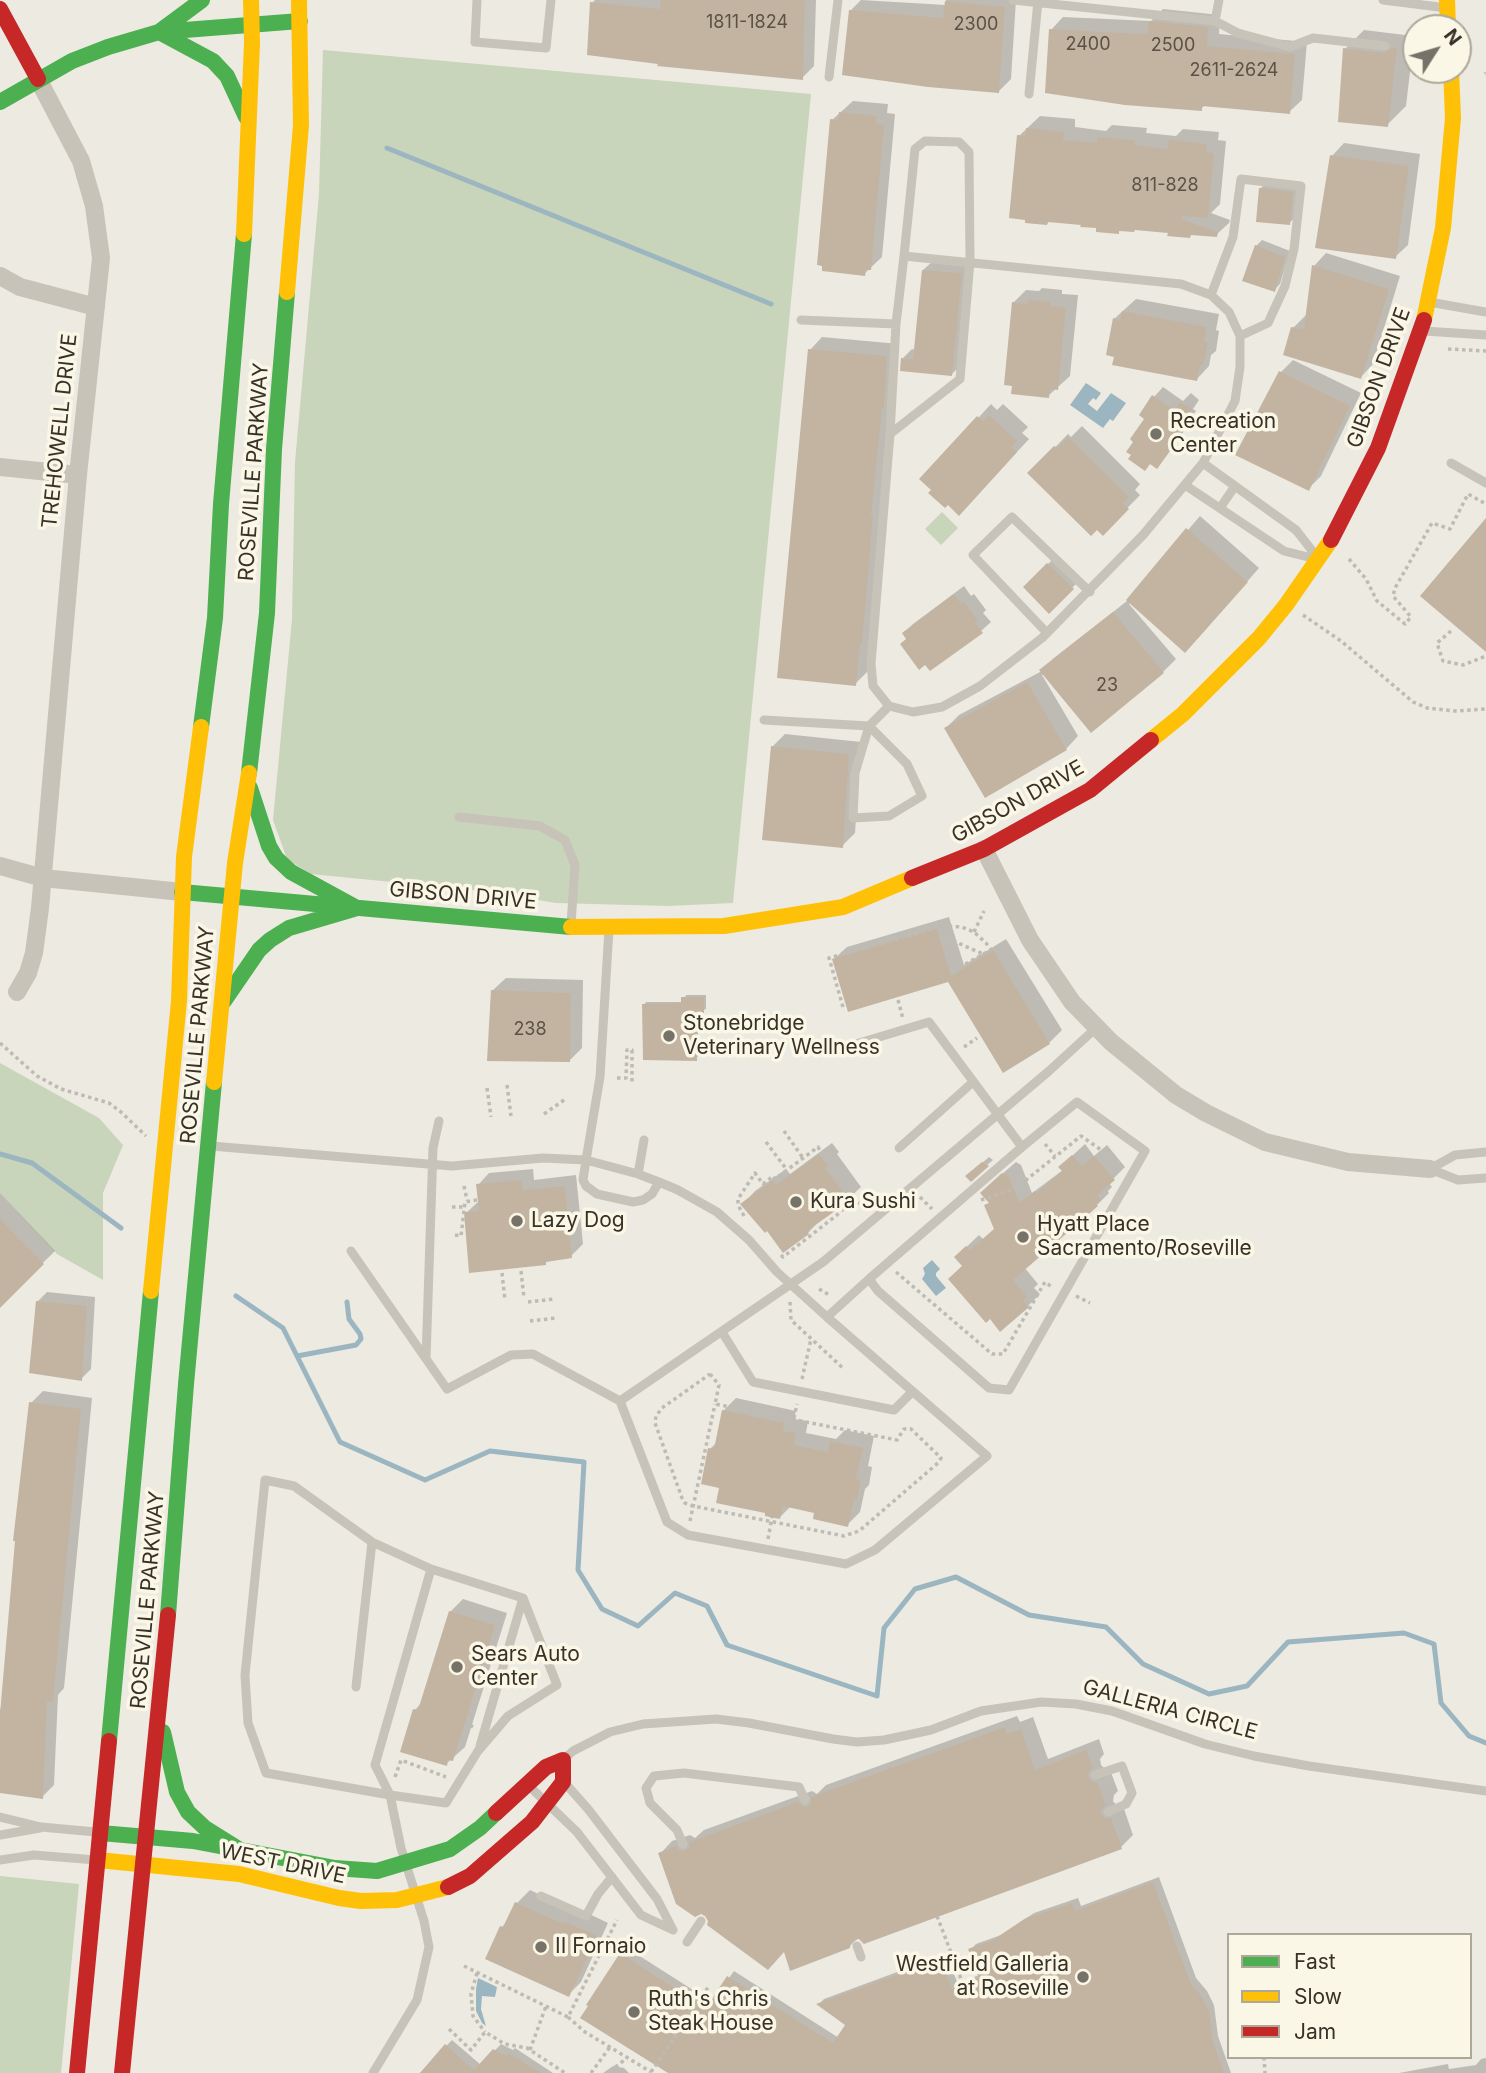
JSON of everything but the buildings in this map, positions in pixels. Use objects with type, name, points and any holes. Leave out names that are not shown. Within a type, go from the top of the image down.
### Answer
[{"type":"main road","points":[[159,32],[202,0]]},
{"type":"main road","name":"ROSEVILLE PARKWAY","points":[[77,2073],[179,1001],[186,843],[215,618],[221,504],[247,200],[251,0]]},
{"type":"main road","name":"ROSEVILLE PARKWAY","points":[[122,2073],[159,1711],[232,897],[267,613],[274,449],[301,125],[299,0]]},
{"type":"main road","name":"TREHOWELL DRIVE","points":[[0,9],[38,79]]},
{"type":"main road","points":[[0,102],[84,56],[159,32],[300,21]]},
{"type":"main road","points":[[159,32],[213,61],[227,76],[249,123]]},
{"type":"main road","name":"GIBSON DRIVE","points":[[182,892],[571,927],[724,926],[843,906],[984,849],[1090,790],[1183,714],[1259,638],[1318,559],[1378,448],[1422,331],[1443,228],[1453,118],[1452,84]]},
{"type":"main road","points":[[248,781],[269,846],[276,858],[290,872],[356,908]]},
{"type":"main road","points":[[223,1003],[259,950],[270,940],[289,928],[356,908]]},
{"type":"main road","points":[[159,1711],[177,1792],[188,1812],[237,1848]]},
{"type":"main road","points":[[416,1896],[443,1889],[470,1875],[518,1836],[563,1782],[563,1760]]},
{"type":"main road","name":"GALLERIA CIRCLE","points":[[406,1864],[450,1849],[480,1828],[547,1767],[563,1760]]},
{"type":"main road","name":"WEST DRIVE","points":[[101,1833],[237,1848],[358,1871],[376,1871],[406,1864]]},
{"type":"main road","name":"WEST DRIVE","points":[[98,1860],[239,1874],[361,1901],[397,1900],[416,1896]]},
{"type":"street","name":"TREHOWELL DRIVE","points":[[17,992],[28,973],[34,953],[43,878],[78,475],[101,258],[94,206],[81,161],[38,79]]},
{"type":"street","points":[[0,276],[20,287],[96,307]]},
{"type":"street","points":[[0,467],[78,475]]},
{"type":"street","points":[[984,849],[1035,948],[1072,1002],[1096,1027],[1188,1103],[1265,1142],[1348,1161],[1430,1169]]},
{"type":"street","points":[[0,866],[43,878],[182,892]]},
{"type":"lane","points":[[477,0],[475,43],[546,48],[551,0]]},
{"type":"lane","points":[[829,77],[838,0]]},
{"type":"lane","points":[[1013,0],[1215,21],[1238,33],[1290,47],[1313,38],[1384,46]]},
{"type":"lane","points":[[1215,21],[1219,0]]},
{"type":"lane","points":[[1383,0],[1447,4]]},
{"type":"lane","points":[[1029,94],[1038,1]]},
{"type":"lane","points":[[890,434],[960,379],[970,261],[969,152],[959,142],[925,141],[915,149],[896,324],[871,664],[873,686],[888,706],[913,712],[942,707],[980,686],[1047,633],[1090,592],[1143,535],[1203,463],[1235,401],[1240,367],[1240,336],[1229,312],[1211,295],[1181,284],[970,261],[904,256]]},
{"type":"lane","points":[[1211,295],[1233,237],[1241,180],[1301,186],[1294,249],[1285,286],[1268,323],[1240,336]]},
{"type":"lane","points":[[1428,302],[1486,312]]},
{"type":"lane","points":[[801,320],[896,324]]},
{"type":"lane","points":[[1422,331],[1486,335]]},
{"type":"lane","points":[[1203,463],[1296,530],[1318,559]]},
{"type":"lane","points":[[1451,463],[1486,483]]},
{"type":"lane","points":[[1185,485],[1284,551],[1318,559]]},
{"type":"lane","points":[[1220,508],[1235,486]]},
{"type":"lane","points":[[1047,633],[973,555],[1012,517],[1090,592]]},
{"type":"lane","points":[[764,720],[869,726],[907,764],[922,796],[889,816],[853,818],[855,773],[869,726],[888,706]]},
{"type":"lane","points":[[459,817],[540,826],[565,840],[575,864],[571,927]]},
{"type":"lane","points":[[609,928],[600,1077],[583,1180],[586,1186],[597,1194],[633,1202],[652,1194],[659,1182]]},
{"type":"lane","points":[[836,1050],[929,1022],[1022,1147]]},
{"type":"lane","points":[[620,1401],[793,1284],[845,1245],[1049,1071],[1096,1027]]},
{"type":"lane","points":[[899,1148],[973,1082]]},
{"type":"lane","points":[[828,1317],[840,1303],[1077,1102],[1145,1151],[1009,1390],[989,1388],[878,1291],[869,1279]]},
{"type":"lane","points":[[426,1359],[433,1148],[439,1121]]},
{"type":"lane","points":[[638,1174],[644,1140]]},
{"type":"lane","points":[[209,1146],[452,1166],[544,1158],[586,1160],[659,1182],[716,1212],[749,1240],[777,1272],[987,1456],[875,1550],[846,1564],[688,1535],[667,1522],[620,1401],[533,1354],[511,1355],[447,1389],[351,1251]]},
{"type":"lane","points":[[1430,1169],[1455,1155],[1486,1153]]},
{"type":"lane","points":[[1430,1169],[1458,1180],[1486,1178]]},
{"type":"lane","points":[[722,1332],[753,1382],[894,1410],[912,1392]]},
{"type":"lane","points":[[265,1480],[294,1486],[372,1542],[431,1569],[523,1598],[557,1685],[508,1716],[478,1751],[446,1803],[266,1773],[248,1723],[245,1675],[265,1480]]},
{"type":"lane","points":[[356,1687],[372,1542]]},
{"type":"lane","points":[[373,2073],[417,2000],[429,1947],[390,1795],[375,1765],[431,1569]]},
{"type":"lane","points":[[478,1751],[523,1598]]},
{"type":"lane","name":"GALLERIA CIRCLE","points":[[563,1760],[573,1751],[610,1732],[643,1724],[716,1719],[857,1742],[884,1740],[931,1730],[981,1711],[1041,1702],[1076,1704],[1112,1711],[1205,1744],[1254,1756],[1486,1791]]},
{"type":"lane","points":[[1095,1775],[1122,1766],[1132,1793],[1126,1804],[1108,1812]]},
{"type":"lane","points":[[528,1785],[577,1832],[641,1915],[673,1930],[657,1899],[588,1809],[547,1767]]},
{"type":"lane","points":[[683,1844],[677,1830],[649,1803],[646,1788],[654,1776],[684,1773],[799,1787],[804,1800]]},
{"type":"lane","points":[[0,1817],[41,1827],[101,1833]]},
{"type":"lane","points":[[0,1835],[41,1827]]},
{"type":"lane","points":[[0,1860],[34,1855],[98,1860]]},
{"type":"lane","points":[[541,1896],[586,1916],[598,1894],[612,1877]]},
{"type":"lane","points":[[687,1942],[701,1921]]},
{"type":"lane","points":[[856,1946],[861,1957]]},
{"type":"path","points":[[1448,349],[1486,351]]},
{"type":"path","points":[[1349,559],[1366,579],[1377,600],[1405,624],[1411,617],[1393,596],[1395,588],[1432,523],[1450,529],[1468,494],[1486,504]]},
{"type":"path","points":[[1286,605],[1341,641],[1413,702],[1427,708],[1455,711],[1486,709]]},
{"type":"path","points":[[1451,631],[1437,643],[1443,661],[1463,665],[1486,656]]},
{"type":"path","points":[[974,932],[984,911]]},
{"type":"path","points":[[843,1007],[829,958],[938,927],[954,926],[974,932],[991,951],[951,972],[938,927]]},
{"type":"path","points":[[940,935],[983,954]]},
{"type":"path","points":[[0,1043],[37,1076],[61,1089],[108,1103],[121,1112],[143,1135],[165,1141]]},
{"type":"path","points":[[617,1078],[626,1078],[627,1050],[632,1050],[632,1083]]},
{"type":"path","points":[[507,1085],[511,1116]]},
{"type":"path","points":[[487,1088],[491,1117]]},
{"type":"path","points":[[544,1114],[567,1098]]},
{"type":"path","points":[[784,1131],[803,1158]]},
{"type":"path","points":[[978,1201],[1016,1188],[1081,1136],[1110,1156]]},
{"type":"path","points":[[766,1142],[787,1170]]},
{"type":"path","points":[[1044,1143],[1055,1156]]},
{"type":"path","points":[[751,1223],[741,1213],[738,1199],[755,1173],[763,1184],[818,1147],[852,1200],[864,1209],[874,1201]]},
{"type":"path","points":[[455,1235],[461,1236],[463,1207],[467,1200],[464,1186]]},
{"type":"path","points":[[919,1196],[933,1210]]},
{"type":"path","points":[[467,1200],[477,1199]]},
{"type":"path","points":[[778,1251],[783,1257],[852,1200]]},
{"type":"path","points":[[452,1207],[463,1207]]},
{"type":"path","points":[[521,1271],[524,1298]]},
{"type":"path","points":[[896,1272],[992,1354],[1003,1354],[1045,1282],[1090,1303]]},
{"type":"path","points":[[502,1273],[505,1300]]},
{"type":"path","points":[[528,1303],[554,1299]]},
{"type":"path","points":[[790,1301],[791,1320],[844,1369]]},
{"type":"path","points":[[530,1321],[556,1318]]},
{"type":"path","points":[[802,1381],[811,1339]]},
{"type":"path","points":[[688,1535],[693,1506],[719,1385],[710,1374],[662,1408],[655,1423],[682,1498],[685,1503],[693,1506],[844,1536],[853,1534],[938,1464],[941,1458],[911,1429],[904,1429],[897,1440],[715,1404]]},
{"type":"path","points":[[791,1432],[797,1403]]},
{"type":"path","points":[[766,1549],[771,1520]]},
{"type":"path","points":[[475,1729],[467,1723],[498,1626]]},
{"type":"path","points":[[390,1795],[401,1760],[448,1778]]},
{"type":"path","points":[[937,1916],[963,1984]]},
{"type":"path","points":[[568,2017],[617,1920]]},
{"type":"path","points":[[464,1966],[568,2017],[585,2032],[652,2073],[709,1986]]},
{"type":"path","points":[[477,1973],[471,1994],[473,2016],[485,2032],[505,2044],[530,2050],[565,2073]]},
{"type":"path","points":[[530,2050],[546,2006]]},
{"type":"path","points":[[449,2029],[471,2050],[485,2032]]},
{"type":"path","points":[[591,2073],[610,2047]]},
{"type":"path","points":[[612,2073],[612,2069],[627,2058]]},
{"type":"green space","points":[[323,50],[811,94],[733,903],[668,906],[556,903],[483,891],[311,874],[287,859],[273,820],[292,619],[295,462],[319,194]]},
{"type":"green space","points":[[942,512],[958,528],[941,545],[925,529]]},
{"type":"green space","points":[[0,1063],[99,1118],[123,1145],[103,1193],[103,1280],[57,1254],[0,1193]]},
{"type":"green space","points":[[0,1876],[79,1884],[61,2073],[0,2073]]},
{"type":"water","points":[[1086,383],[1101,393],[1096,400],[1093,398],[1088,404],[1097,411],[1111,393],[1126,403],[1113,421],[1110,419],[1103,428],[1070,405]]},
{"type":"water","points":[[932,1260],[940,1269],[936,1276],[946,1288],[936,1296],[922,1279],[925,1274],[923,1268]]},
{"type":"water","points":[[478,1978],[497,1987],[495,1997],[482,1996],[481,2009],[486,2026],[476,2011]]},
{"type":"waterway","points":[[387,148],[771,304]]},
{"type":"waterway","points":[[0,1154],[32,1163],[121,1228]]},
{"type":"waterway","points":[[236,1296],[283,1328],[340,1442],[425,1480],[490,1451],[584,1462],[578,1570],[602,1609],[638,1626],[675,1593],[707,1606],[727,1645],[877,1696],[884,1628],[915,1589],[956,1577],[1029,1615],[1106,1627],[1143,1664],[1209,1694],[1247,1686],[1288,1642],[1404,1633],[1434,1644],[1441,1703],[1469,1736],[1486,1743]]},
{"type":"waterway","points":[[297,1356],[356,1345],[361,1339],[360,1334],[349,1319],[347,1302]]},
{"type":"traffic: fast","points":[[202,0],[159,32],[213,61],[227,76],[246,117]]},
{"type":"traffic: fast","points":[[0,102],[72,61],[159,32],[300,21]]},
{"type":"traffic: fast","points":[[201,727],[215,618],[221,504],[244,234]]},
{"type":"traffic: fast","points":[[249,773],[267,613],[274,449],[287,292]]},
{"type":"traffic: fast","points":[[250,788],[269,846],[276,858],[291,872],[357,908]]},
{"type":"traffic: fast","points":[[182,892],[571,927]]},
{"type":"traffic: fast","points":[[224,1001],[259,950],[270,940],[289,928],[357,908]]},
{"type":"traffic: fast","points":[[168,1615],[214,1082]]},
{"type":"traffic: fast","points":[[109,1741],[151,1291]]},
{"type":"traffic: fast","points":[[163,1732],[177,1792],[188,1812],[205,1828],[237,1848]]},
{"type":"traffic: fast","points":[[101,1833],[193,1841],[335,1868],[377,1871],[450,1849],[496,1813]]},
{"type":"traffic: slow","points":[[244,234],[252,43],[251,0]]},
{"type":"traffic: slow","points":[[287,292],[301,125],[299,0]]},
{"type":"traffic: slow","points":[[1447,0],[1448,14]]},
{"type":"traffic: slow","points":[[1424,320],[1443,228],[1453,118],[1452,84]]},
{"type":"traffic: slow","points":[[1151,740],[1183,714],[1259,638],[1286,605],[1331,540]]},
{"type":"traffic: slow","points":[[151,1291],[179,1001],[184,857],[201,727]]},
{"type":"traffic: slow","points":[[214,1082],[235,863],[249,773]]},
{"type":"traffic: slow","points":[[571,927],[724,926],[843,907],[912,878]]},
{"type":"traffic: slow","points":[[98,1860],[239,1874],[361,1901],[397,1900],[448,1887]]},
{"type":"traffic: jam","points":[[0,9],[38,79]]},
{"type":"traffic: jam","points":[[1331,540],[1378,448],[1424,320]]},
{"type":"traffic: jam","points":[[912,878],[984,849],[1090,790],[1151,740]]},
{"type":"traffic: jam","points":[[122,2073],[168,1615]]},
{"type":"traffic: jam","points":[[77,2073],[109,1741]]},
{"type":"traffic: jam","points":[[448,1887],[470,1876],[532,1822],[563,1782],[563,1760],[546,1767],[496,1813]]},
{"type":"place","name":"Recreation Center","points":[[1156,434]]},
{"type":"place","name":"Stonebridge Veterinary Wellness","points":[[669,1036]]},
{"type":"place","name":"Kura Sushi","points":[[796,1202]]},
{"type":"place","name":"Lazy Dog","points":[[517,1221]]},
{"type":"place","name":"Hyatt Place Sacramento/Roseville","points":[[1023,1237]]},
{"type":"place","name":"Sears Auto Center","points":[[457,1667]]},
{"type":"place","name":"II Fornaio","points":[[541,1947]]},
{"type":"place","name":"Westfield Galleria at Roseville","points":[[1083,1977]]},
{"type":"place","name":"Ruth's Chris Steak House","points":[[634,2012]]}]
